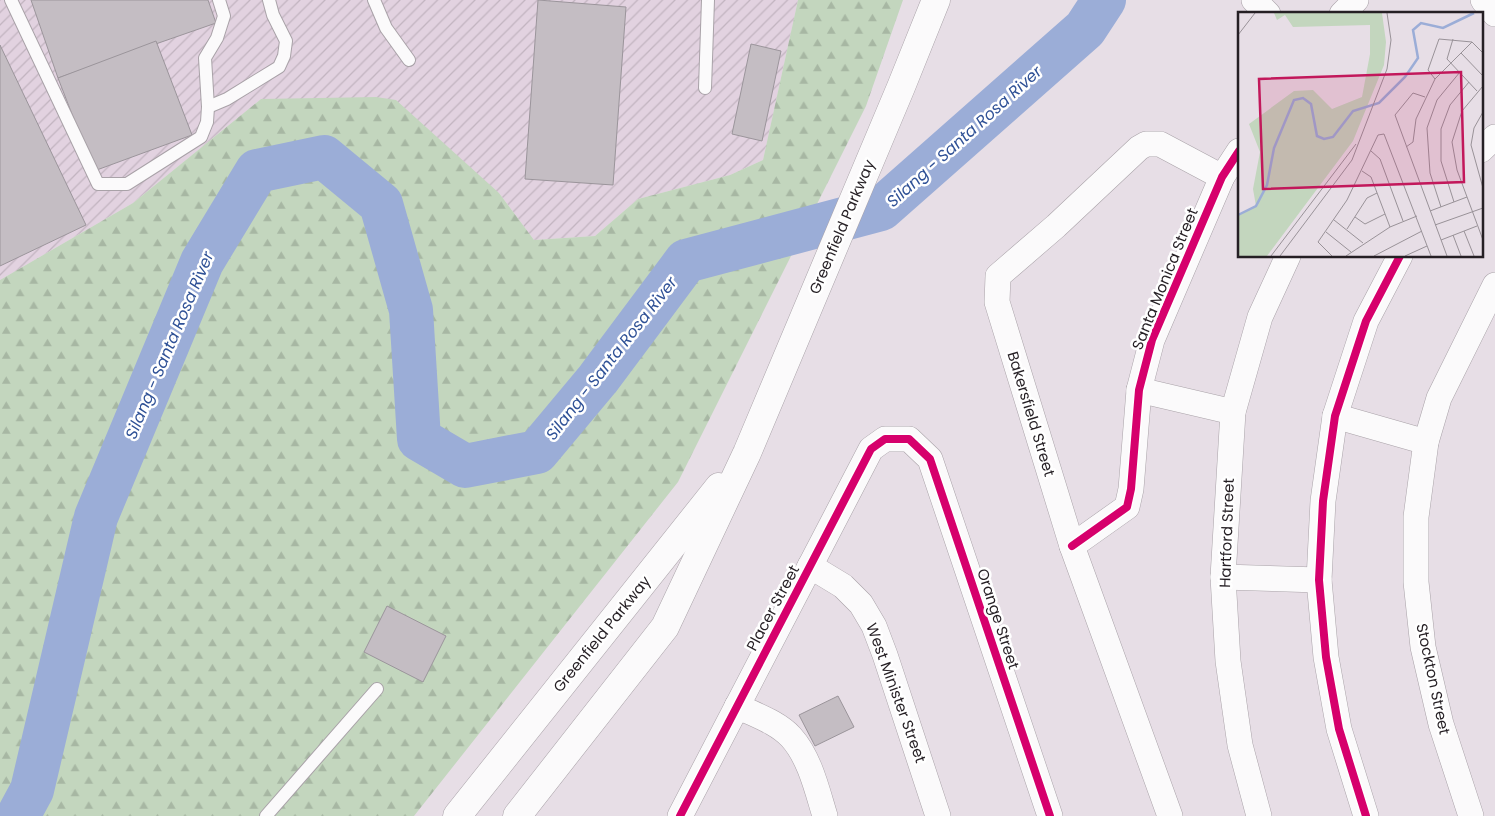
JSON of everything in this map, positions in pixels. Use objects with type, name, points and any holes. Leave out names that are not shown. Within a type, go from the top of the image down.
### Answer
[{"type":"main road","name":"Greenfield Parkway","points":[[517,816],[665,627],[747,453],[902,87],[936,0]]},
{"type":"main road","name":"Greenfield Parkway","points":[[457,816],[747,453]]},
{"type":"street","points":[[1254,0],[1266,12]]},
{"type":"street","points":[[1344,12],[1356,0]]},
{"type":"street","points":[[1482,149],[1495,137]]},
{"type":"street","name":"Bakersfield Street","points":[[1170,816],[1072,546],[997,302],[998,276],[1056,226],[1138,148],[1146,144],[1160,144],[1222,177]]},
{"type":"street","name":"Santa Monica Street","points":[[1072,546],[1127,507],[1139,390],[1152,340],[1222,177],[1238,153]]},
{"type":"street","name":"Hartford Street","points":[[1259,816],[1240,745],[1228,661],[1223,577],[1233,412],[1260,317],[1287,258]]},
{"type":"street","points":[[1366,816],[1339,730],[1326,657],[1319,580],[1323,501],[1336,416],[1366,321],[1399,258]]},
{"type":"street","name":"Stockton Street","points":[[1470,816],[1441,724],[1423,647],[1416,582],[1416,517],[1426,442],[1439,398],[1495,285]]},
{"type":"street","points":[[1139,390],[1233,412]]},
{"type":"street","points":[[1336,416],[1426,442]]},
{"type":"street","name":"Placer Street","points":[[680,816],[871,449],[885,439],[909,439]]},
{"type":"street","name":"Orange Street","points":[[909,439],[930,459],[1050,816]]},
{"type":"street","name":"West Minister Street","points":[[810,566],[843,586],[861,604],[874,626],[938,816]]},
{"type":"street","points":[[1223,577],[1319,580]]},
{"type":"street","points":[[737,706],[769,721],[791,737],[804,757],[825,816]]},
{"type":"lane","points":[[11,0],[98,184],[127,184],[201,137],[207,122],[208,107],[204,58],[217,38],[224,16],[219,0]]},
{"type":"lane","points":[[208,107],[227,99],[279,67],[284,56],[286,41],[268,0]]},
{"type":"lane","points":[[374,0],[386,28],[409,60]]},
{"type":"lane","points":[[704,88],[708,0]]},
{"type":"lane","points":[[266,816],[377,689]]},
{"type":"shaded area","points":[[0,0],[798,0],[763,160],[730,175],[638,199],[595,236],[534,240],[499,193],[261,99],[133,203],[0,280]]},
{"type":"green space","points":[[798,0],[903,0],[866,106],[678,482],[414,816],[0,816],[0,280],[133,203],[261,99],[376,97],[396,100],[499,193],[534,240],[595,236],[638,199],[730,175],[763,160]]},
{"type":"building","points":[[31,0],[208,0],[216,23],[58,78]]},
{"type":"building","points":[[538,0],[626,7],[613,185],[525,179]]},
{"type":"building","points":[[156,41],[192,135],[94,171],[58,78]]},
{"type":"building","points":[[751,44],[781,51],[762,141],[732,134]]},
{"type":"building","points":[[0,45],[86,225],[0,266]]},
{"type":"building","points":[[387,606],[446,636],[423,682],[364,652]]},
{"type":"building","points":[[838,696],[854,727],[815,746],[799,715]]},
{"type":"waterway","name":"Silang - Santa Rosa River","points":[[18,816],[32,790],[96,517],[202,262],[257,171],[324,157],[381,204],[411,310],[419,439],[465,466],[537,452],[598,379],[686,261],[881,209],[1085,29],[1104,0]]},
{"type":"cycle path","points":[[1072,546],[1127,507],[1131,489],[1139,390],[1152,340],[1222,177],[1238,153]]},
{"type":"cycle path","points":[[1366,816],[1339,729],[1326,657],[1319,580],[1323,501],[1335,416],[1366,321],[1399,258]]},
{"type":"cycle path","points":[[680,816],[871,449],[885,439],[909,439],[930,459],[1050,816]]}]
